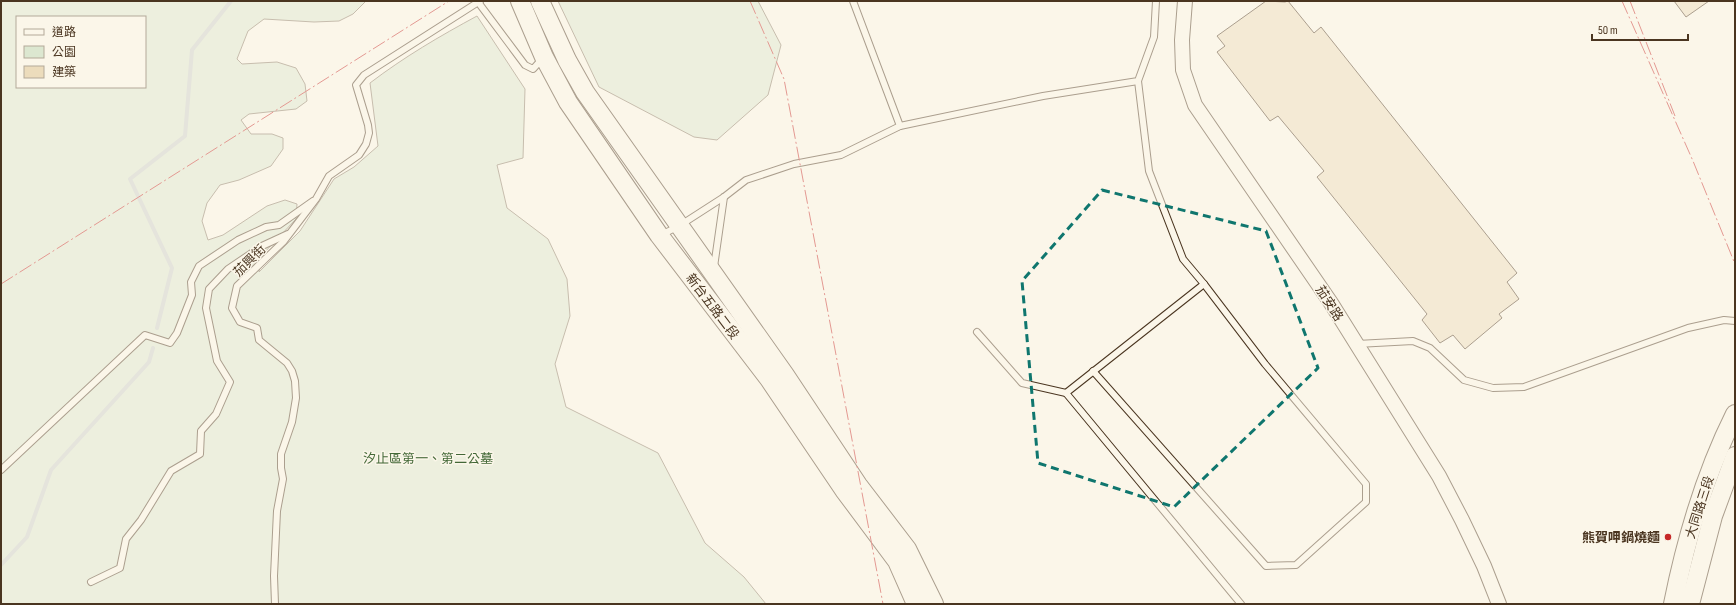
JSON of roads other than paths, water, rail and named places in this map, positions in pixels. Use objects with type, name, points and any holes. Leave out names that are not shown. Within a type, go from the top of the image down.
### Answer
[{"type":"main road","name":"新台五路二段","points":[[520,1],[544,57],[568,102],[659,235],[707,282],[785,375],[858,484],[907,549],[934,604]]},
{"type":"main road","name":"新台五路二段","points":[[540,1],[567,60],[586,92],[679,226],[707,282],[769,379],[844,490],[897,561],[916,604]]},
{"type":"main road","name":"大同路三段","points":[[1673,604],[1679,574],[1705,485],[1735,414]]},
{"type":"main road","name":"大同路三段","points":[[1690,604],[1713,516],[1735,456]]},
{"type":"street","name":"茄安路","points":[[1185,1],[1182,40],[1183,70],[1195,105],[1330,303],[1439,476],[1478,553],[1499,604]]},
{"type":"lane","points":[[479,1],[526,65],[533,69],[544,57]]},
{"type":"lane","name":"茄興街","points":[[275,604],[274,576],[277,511],[283,479],[281,454],[292,422],[296,398],[296,381],[287,363],[259,340],[257,328],[240,322],[232,308],[237,286],[290,234],[316,199],[329,176],[359,155],[366,144],[369,133],[368,125],[356,85],[364,75],[479,1]]},
{"type":"lane","points":[[853,1],[900,126]]},
{"type":"lane","points":[[1093,371],[1266,566],[1296,565],[1366,502],[1366,484],[1265,364],[1183,259],[1149,171],[1138,81],[1154,37],[1156,1]]},
{"type":"lane","points":[[659,235],[679,226],[724,197],[746,180],[794,164],[840,155],[900,126],[1043,96],[1138,81]]},
{"type":"lane","points":[[707,282],[724,197]]},
{"type":"lane","points":[[1,470],[145,335],[170,342],[177,333],[192,295],[191,282],[199,266],[238,240],[266,227],[280,225],[316,199]]},
{"type":"lane","points":[[91,582],[120,568],[126,539],[171,471],[200,454],[201,431],[216,414],[230,382],[217,361],[206,308],[209,289],[228,269],[262,246],[290,234]]},
{"type":"lane","points":[[1066,393],[1204,284]]},
{"type":"lane","points":[[1356,344],[1413,341],[1430,348],[1464,380],[1493,388],[1524,387],[1688,328],[1724,320],[1735,321]]},
{"type":"lane","points":[[977,332],[1022,383],[1066,393],[1241,604]]},
{"type":"waterway","points":[[157,328],[172,268],[130,179],[185,136],[192,50],[231,1]]},
{"type":"waterway","points":[[1,565],[27,537],[51,470],[149,362],[153,348]]},
{"type":"place","name":"熊賀呷鍋燒麵","points":[[1668,537]]},
{"type":"park label","name":"汐止區第一、第二公墓","points":[[428,458]]}]
